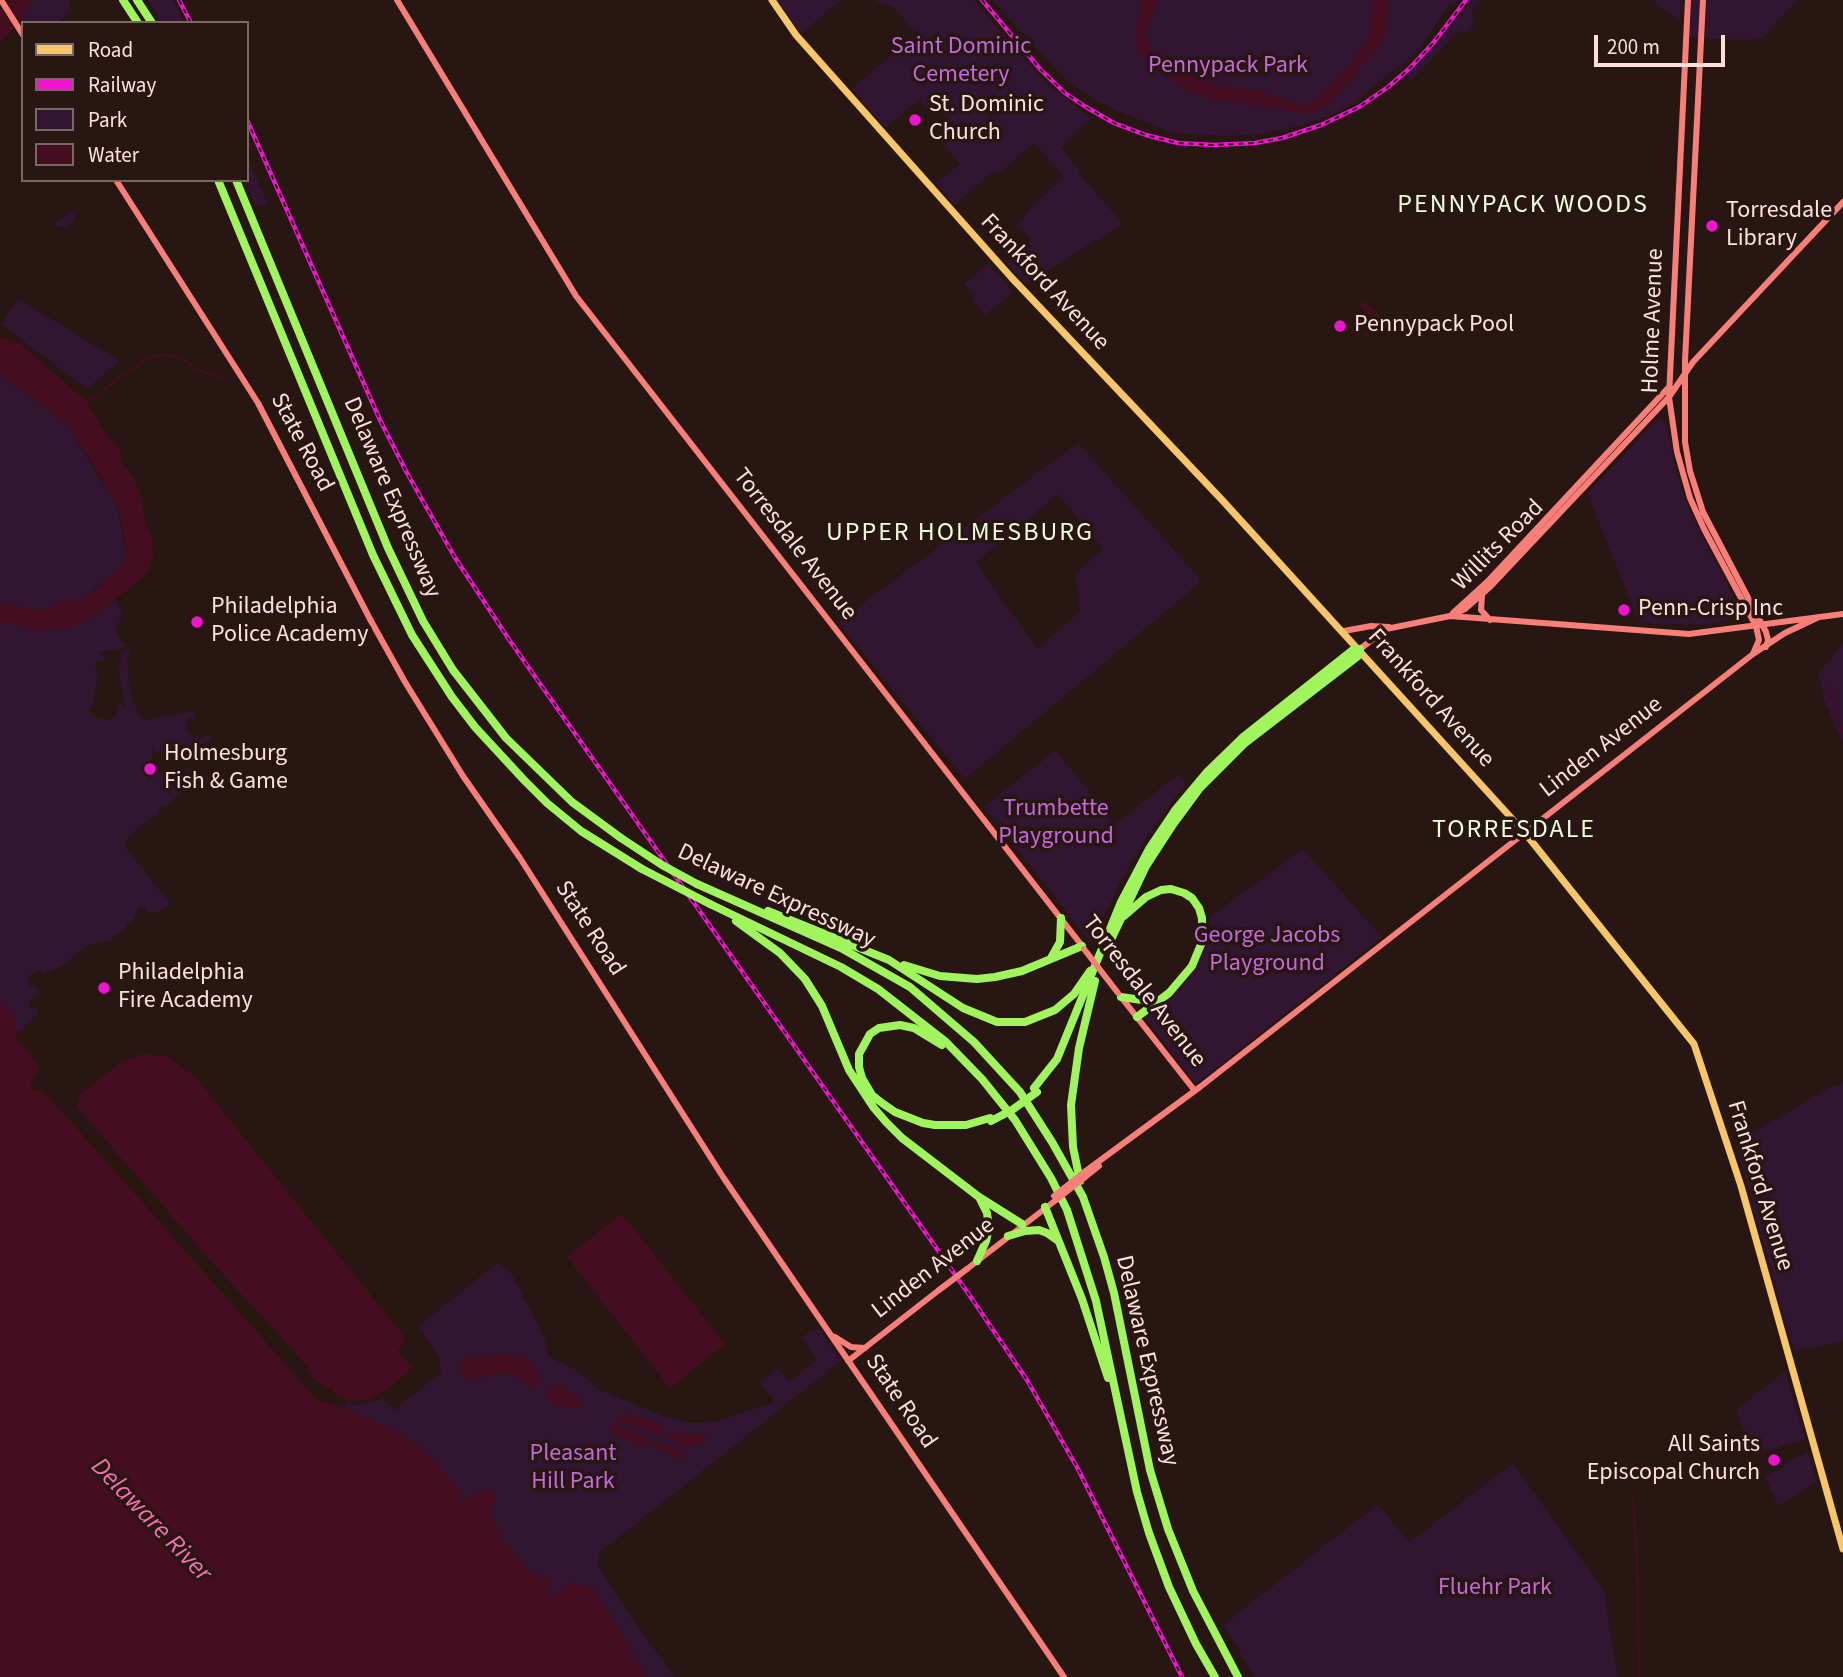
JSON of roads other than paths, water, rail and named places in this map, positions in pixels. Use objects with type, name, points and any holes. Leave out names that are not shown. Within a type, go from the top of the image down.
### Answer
[{"type":"highway","points":[[123,0],[137,21]]},
{"type":"highway","points":[[137,0],[151,21]]},
{"type":"highway","name":"Delaware Expressway","points":[[219,182],[396,607],[419,647],[475,727],[547,803],[581,831],[642,869],[841,967],[918,1018],[964,1059],[1015,1119],[1067,1210],[1096,1301],[1137,1492],[1149,1534],[1196,1644],[1215,1677]]},
{"type":"highway","name":"Delaware Expressway","points":[[237,182],[388,548],[423,621],[453,670],[506,737],[572,802],[662,865],[700,885],[850,952],[881,969],[929,1002],[974,1042],[1020,1092],[1083,1197],[1111,1281],[1150,1470],[1168,1529],[1193,1591],[1238,1677]]},
{"type":"highway","points":[[859,1087],[888,1112],[901,1119],[923,1126],[947,1129],[963,1128],[1012,1110],[1035,1090],[1061,1059],[1119,921],[1154,852],[1181,813],[1206,782],[1257,733],[1358,656],[1360,649],[1353,650],[1254,728],[1218,760],[1176,809],[1141,863],[1121,902],[1064,1046],[1035,1090]]},
{"type":"highway","points":[[700,885],[801,923],[888,960],[940,976],[977,979],[1010,975],[1083,947]]},
{"type":"highway","points":[[1119,921],[1138,902],[1171,889],[1184,893],[1199,908],[1203,930],[1197,956],[1177,986],[1137,1017]]},
{"type":"highway","points":[[713,906],[780,953],[805,979],[822,1006],[840,1053],[859,1087],[902,1138],[979,1197],[1022,1224]]},
{"type":"highway","points":[[1050,959],[1060,942],[1061,918]]},
{"type":"highway","points":[[888,960],[963,1008],[982,1017],[997,1021],[1025,1022],[1055,1010],[1074,994],[1104,943]]},
{"type":"highway","points":[[1083,1197],[1073,1147],[1071,1105],[1079,1048],[1095,981]]},
{"type":"highway","points":[[1119,995],[1156,1002]]},
{"type":"highway","points":[[964,1059],[925,1033],[900,1025],[888,1026],[870,1034],[859,1054],[859,1067],[872,1095],[908,1118],[950,1126],[991,1119]]},
{"type":"highway","points":[[977,1261],[989,1228],[987,1213],[979,1197]]},
{"type":"highway","points":[[1045,1207],[1088,1316],[1123,1427]]},
{"type":"highway","points":[[1007,1236],[1039,1230],[1059,1242]]},
{"type":"main road","points":[[1,0],[21,31]]},
{"type":"main road","name":"Torresdale Avenue","points":[[397,0],[576,296],[1195,1091]]},
{"type":"main road","name":"Frankford Avenue","points":[[772,0],[796,35],[1011,277],[1344,631],[1525,833],[1697,1049],[1741,1186],[1843,1549]]},
{"type":"main road","name":"Holme Avenue","points":[[1688,0],[1669,397],[1677,453],[1690,498],[1704,529],[1759,625]]},
{"type":"main road","name":"Holme Avenue","points":[[1703,0],[1685,372],[1685,442],[1697,496],[1709,526],[1759,625]]},
{"type":"main road","name":"State Road","points":[[117,182],[258,403],[405,682],[463,775],[520,858],[723,1177],[1064,1677]]},
{"type":"main road","points":[[1679,182],[1694,182]]},
{"type":"main road","name":"Willits Road","points":[[1450,617],[1495,573],[1843,202]]},
{"type":"main road","name":"Willits Road","points":[[1450,617],[1465,609],[1482,594],[1669,397],[1685,372]]},
{"type":"main road","points":[[1482,594],[1481,610],[1490,620]]},
{"type":"main road","points":[[1344,631],[1371,626],[1394,627],[1450,617],[1689,634],[1843,614]]},
{"type":"main road","name":"Linden Avenue","points":[[848,1362],[1754,654],[1785,633],[1819,617]]},
{"type":"main road","points":[[1759,625],[1767,638],[1765,649]]},
{"type":"main road","points":[[1754,654],[1759,640],[1759,625]]},
{"type":"main road","points":[[1360,649],[1380,633],[1394,627]]},
{"type":"main road","points":[[834,1337],[851,1347],[865,1348]]},
{"type":"water","points":[[8,0],[33,0],[22,19],[0,43],[0,10]]},
{"type":"water","points":[[1142,0],[1158,0],[1145,34],[1153,53],[1174,69],[1219,86],[1253,89],[1297,103],[1310,103],[1347,67],[1366,41],[1373,0],[1390,0],[1384,41],[1324,110],[1306,113],[1214,99],[1185,89],[1164,75],[1144,59],[1135,46],[1135,32]]},
{"type":"water","points":[[1363,301],[1388,321],[1385,325],[1377,325],[1368,338],[1365,332],[1371,318],[1361,309]]},
{"type":"water","points":[[0,337],[19,343],[85,400],[110,440],[120,448],[121,462],[133,476],[152,536],[153,558],[146,575],[89,620],[61,630],[34,631],[0,621],[0,602],[33,609],[48,608],[64,600],[79,600],[99,587],[124,563],[126,547],[121,518],[95,467],[66,423],[0,375]]},
{"type":"water","name":"Delaware River","points":[[0,1003],[14,1013],[17,1040],[31,1054],[40,1070],[29,1084],[35,1090],[44,1091],[316,1399],[353,1411],[396,1431],[426,1452],[463,1493],[456,1499],[460,1502],[488,1489],[496,1497],[491,1518],[503,1540],[530,1571],[549,1578],[552,1586],[545,1595],[549,1598],[570,1582],[594,1589],[647,1677],[0,1677]]},
{"type":"water","points":[[142,1054],[166,1056],[195,1077],[403,1335],[404,1344],[397,1350],[412,1368],[388,1389],[368,1399],[349,1401],[335,1395],[333,1388],[328,1389],[313,1378],[306,1370],[308,1367],[80,1112],[77,1103],[79,1096],[120,1062]]},
{"type":"water","points":[[622,1214],[725,1344],[670,1388],[567,1257]]},
{"type":"water","points":[[503,1352],[531,1359],[542,1383],[537,1386],[527,1385],[521,1378],[498,1373],[475,1379],[465,1378],[463,1375],[461,1363],[464,1358]]},
{"type":"water","points":[[555,1383],[580,1398],[583,1404],[580,1409],[567,1408],[548,1400],[547,1390]]},
{"type":"water","points":[[631,1414],[659,1422],[665,1432],[661,1437],[618,1420],[621,1415]]},
{"type":"water","points":[[612,1423],[649,1438],[649,1444],[643,1446],[614,1435],[610,1429]]},
{"type":"water","points":[[670,1431],[694,1435],[704,1432],[706,1437],[702,1445],[693,1444],[690,1449],[667,1439]]},
{"type":"water","points":[[655,1440],[689,1454],[682,1459],[675,1457],[652,1446]]},
{"type":"waterway","points":[[86,403],[146,359],[159,355],[171,355],[196,369],[224,379]]},
{"type":"waterway","points":[[1830,680],[1835,711],[1843,733]]},
{"type":"waterway","points":[[1633,1498],[1639,1677]]},
{"type":"railway","points":[[179,0],[190,21]]},
{"type":"railway","points":[[982,0],[1041,70],[1065,93],[1086,107],[1114,123],[1146,135],[1178,143],[1214,145],[1255,143],[1282,138],[1321,125],[1359,107],[1410,68],[1466,0]]},
{"type":"railway","points":[[248,122],[380,420],[454,556],[510,641],[1027,1380],[1078,1469],[1182,1677]]},
{"type":"place","name":"St. Dominic Church","points":[[915,120]]},
{"type":"place","name":"Torresdale Library","points":[[1712,226]]},
{"type":"place","name":"Pennypack Pool","points":[[1340,326]]},
{"type":"place","name":"Penn-Crisp Inc","points":[[1624,610]]},
{"type":"place","name":"Philadelphia Police Academy","points":[[197,622]]},
{"type":"place","name":"Holmesburg Fish & Game","points":[[150,769]]},
{"type":"place","name":"Philadelphia Fire Academy","points":[[104,988]]},
{"type":"place","name":"All Saints Episcopal Church","points":[[1774,1460]]},
{"type":"district","name":"PENNYPACK WOODS","points":[[1523,206]]},
{"type":"district","name":"UPPER HOLMESBURG","points":[[960,534]]},
{"type":"district","name":"TORRESDALE","points":[[1514,831]]},
{"type":"park label","name":"Saint Dominic Cemetery","points":[[961,62]]},
{"type":"park label","name":"Pennypack Park","points":[[1228,67]]},
{"type":"park label","name":"Trumbette Playground","points":[[1056,824]]},
{"type":"park label","name":"George Jacobs Playground","points":[[1267,951]]},
{"type":"park label","name":"Pleasant Hill Park","points":[[573,1469]]},
{"type":"park label","name":"Fluehr Park","points":[[1495,1589]]}]
